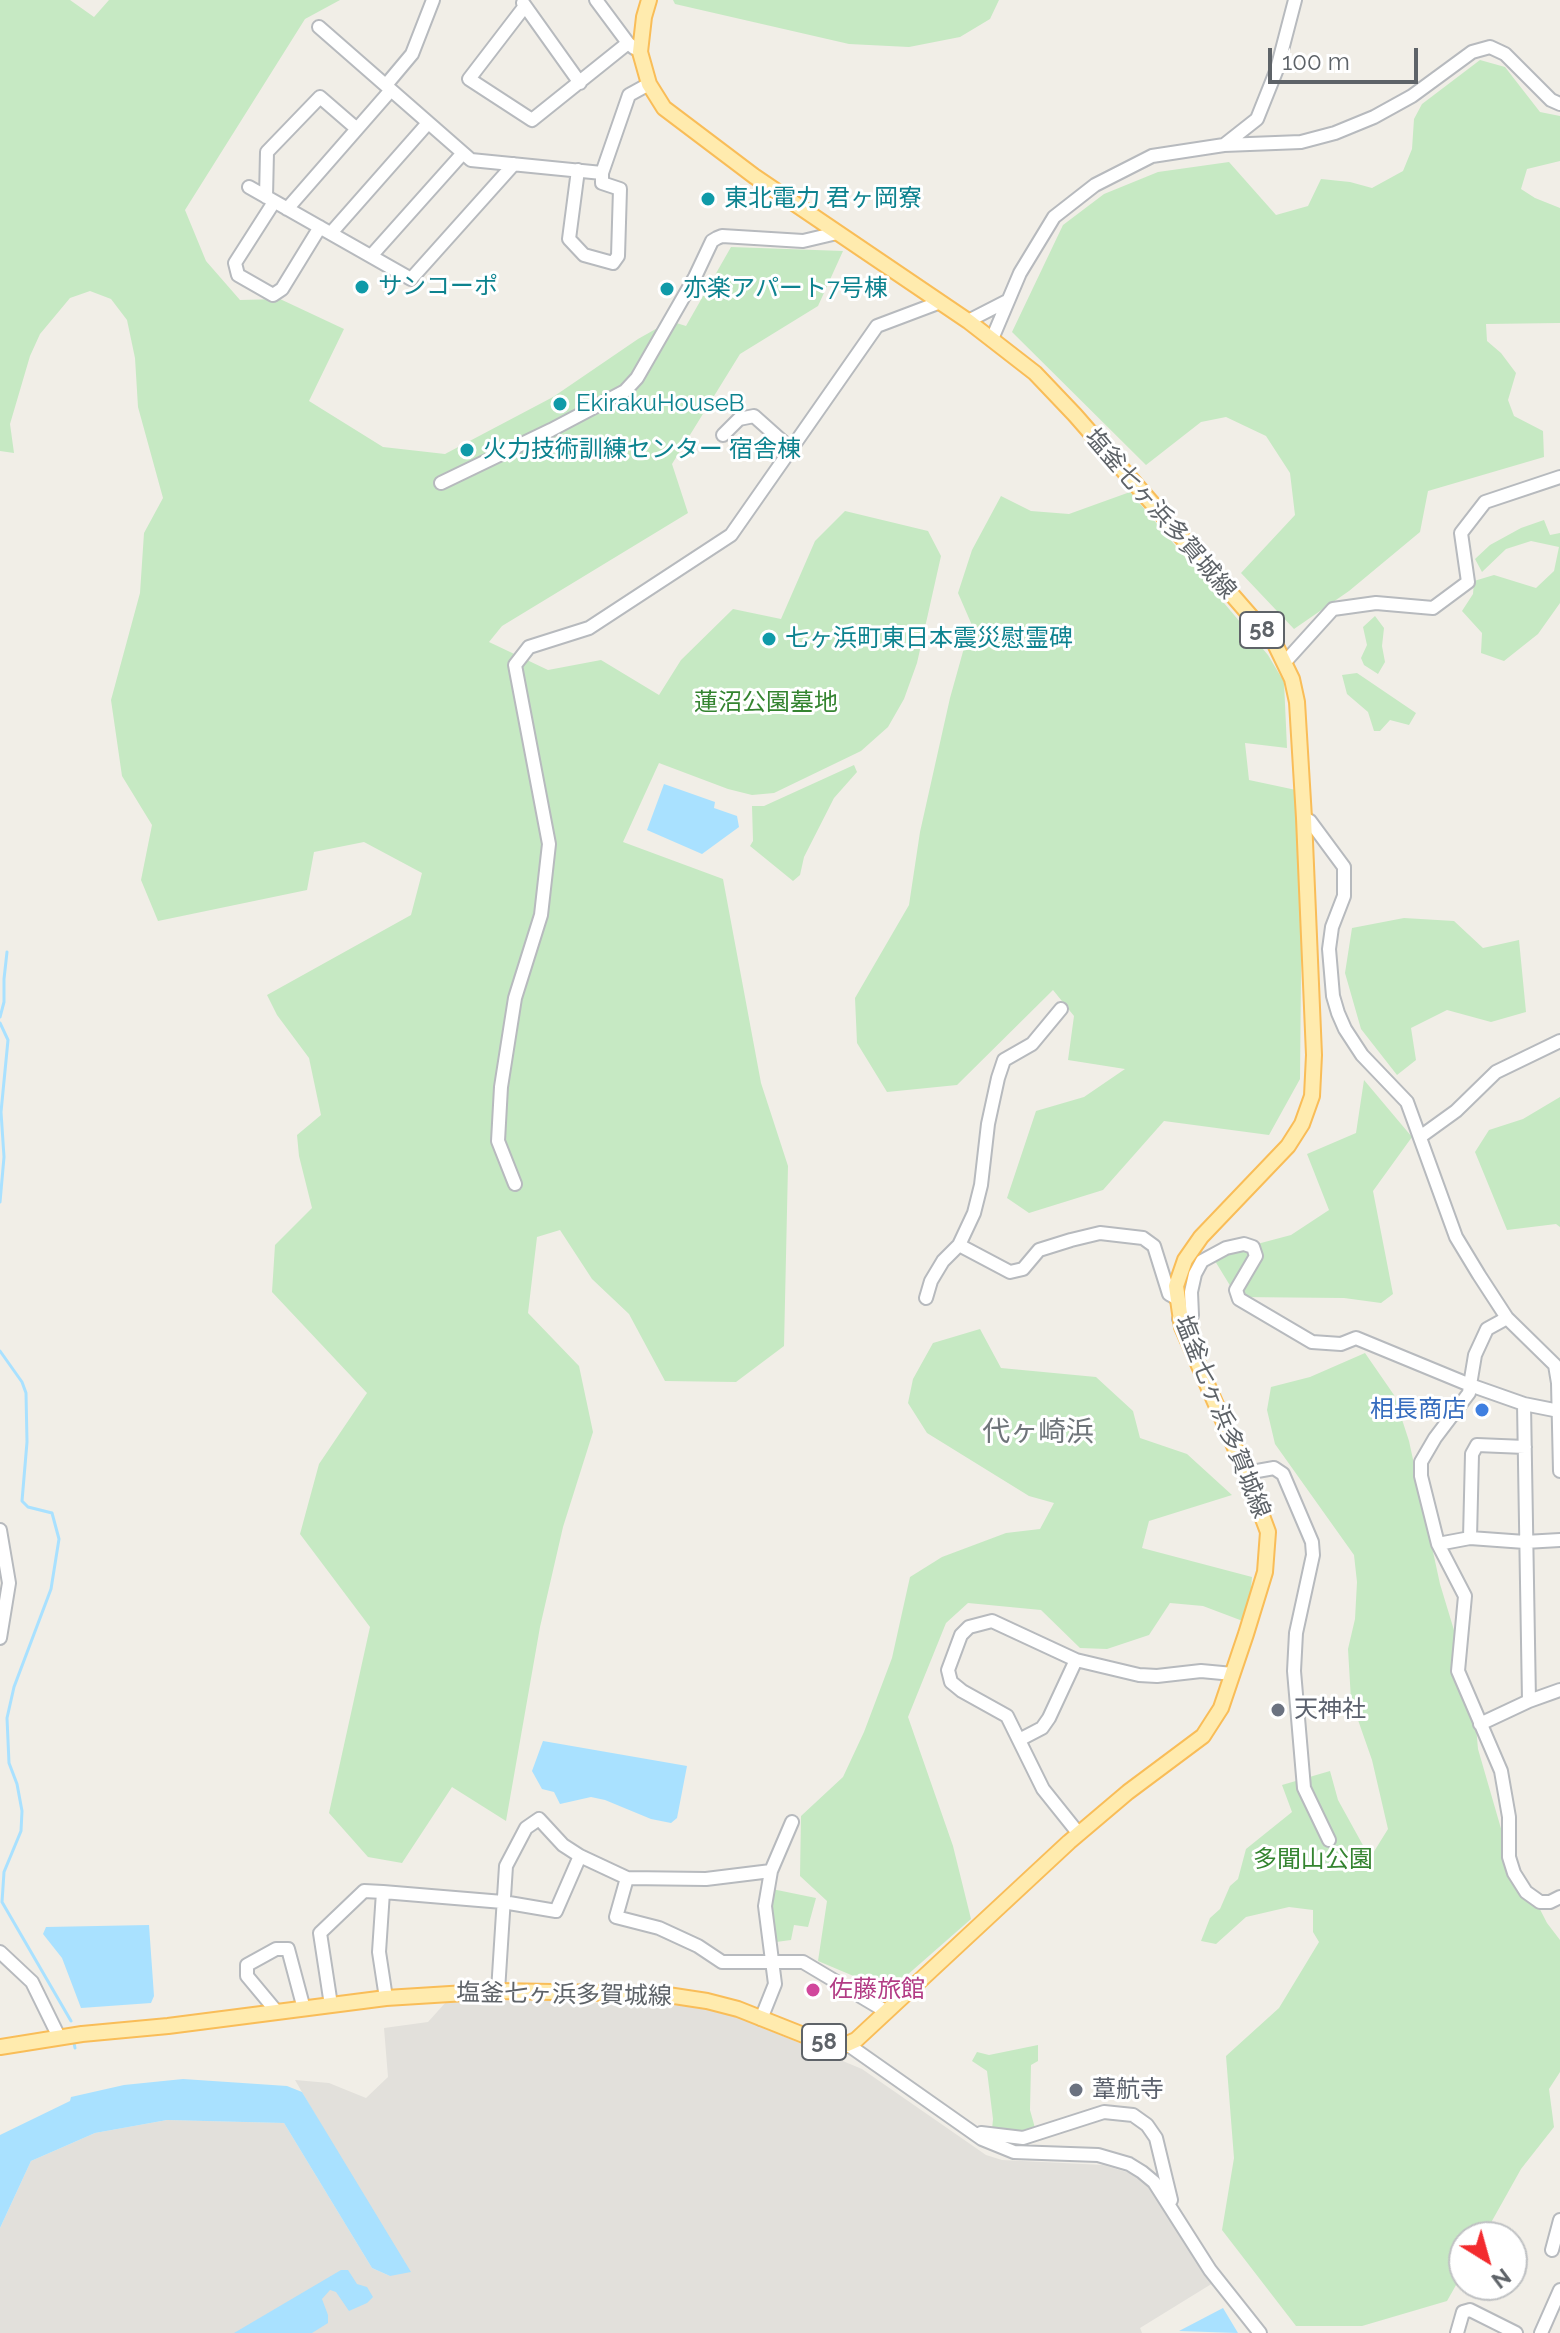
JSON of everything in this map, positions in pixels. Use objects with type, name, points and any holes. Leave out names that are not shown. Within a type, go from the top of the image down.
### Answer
[{"type":"main road","name":"塩釜七ヶ浜多賀城線","points":[[0,2047],[59,2037],[386,1998],[498,1991],[661,1994],[707,2001],[835,2045],[847,2044],[856,2040],[887,2012],[1079,1834],[1128,1792],[1203,1736],[1221,1708],[1233,1674],[1265,1572],[1269,1542],[1265,1518],[1179,1319],[1176,1298],[1179,1272],[1192,1249],[1279,1158],[1295,1136],[1309,1106],[1313,1087],[1297,702],[1285,662],[1275,644],[1035,373],[968,321],[674,118],[655,97],[634,48],[649,0]]},
{"type":"street","points":[[287,209],[357,129],[412,54],[433,0]]},
{"type":"street","points":[[580,83],[523,3],[469,79],[532,120],[580,83],[634,48],[596,0]]},
{"type":"street","points":[[1224,145],[1257,119],[1277,69],[1295,0]]},
{"type":"street","points":[[319,27],[471,160],[602,173]]},
{"type":"street","points":[[992,339],[1020,273],[1054,217],[1095,185],[1152,156],[1224,145],[1301,142],[1335,133],[1374,117],[1412,96],[1472,52],[1490,47],[1505,54],[1551,100],[1560,104]]},
{"type":"street","points":[[578,170],[569,239],[584,255],[613,263],[618,256],[620,189],[602,183],[602,173],[629,95],[649,84]]},
{"type":"street","points":[[357,129],[320,97],[267,152],[270,199],[235,263],[238,275],[273,295],[282,289],[325,230],[428,123]]},
{"type":"street","points":[[371,256],[463,153]]},
{"type":"street","points":[[249,187],[411,279],[514,164]]},
{"type":"street","points":[[441,483],[625,391],[637,378],[712,241],[722,236],[803,241],[837,233]]},
{"type":"street","points":[[968,321],[1007,301]]},
{"type":"street","points":[[515,1184],[498,1141],[501,1087],[515,998],[541,915],[549,844],[515,665],[529,647],[589,628],[731,535],[877,326],[938,303]]},
{"type":"street","points":[[723,435],[739,419],[754,416],[791,449]]},
{"type":"street","points":[[1285,662],[1333,609],[1376,603],[1433,608],[1468,582],[1461,533],[1485,502],[1560,477]]},
{"type":"street","points":[[1304,818],[1310,821],[1344,867],[1344,896],[1332,927],[1329,949],[1331,983],[1338,1013],[1353,1044],[1407,1102],[1456,1237],[1507,1318],[1555,1365],[1560,1471]]},
{"type":"street","points":[[926,1298],[931,1281],[943,1261],[959,1245],[974,1213],[991,1109],[1004,1060],[1032,1044],[1061,1009]]},
{"type":"street","points":[[1420,1137],[1456,1111],[1496,1072],[1560,1041]]},
{"type":"street","points":[[959,1245],[1010,1272],[1023,1269],[1039,1250],[1071,1240],[1100,1233],[1143,1238],[1154,1246],[1169,1294],[1176,1298]]},
{"type":"street","points":[[1179,1319],[1192,1315],[1191,1292],[1202,1261],[1226,1248],[1249,1244],[1256,1251],[1256,1260],[1236,1290],[1239,1299],[1282,1327],[1312,1342],[1341,1344],[1356,1338],[1470,1385],[1524,1404],[1559,1411]]},
{"type":"street","points":[[1507,1318],[1487,1329],[1475,1355],[1469,1393],[1421,1462],[1421,1476],[1438,1544],[1465,1596],[1458,1671],[1501,1771],[1509,1817],[1509,1857],[1514,1873],[1526,1892],[1540,1902],[1550,1902],[1560,1897]]},
{"type":"street","points":[[1524,1404],[1529,1701]]},
{"type":"street","points":[[1470,1538],[1472,1454],[1477,1445],[1525,1447]]},
{"type":"street","points":[[1246,1473],[1274,1468],[1283,1474],[1312,1542],[1313,1555],[1296,1633],[1294,1671],[1304,1788],[1329,1840]]},
{"type":"street","points":[[0,1638],[9,1583],[1,1537]]},
{"type":"street","points":[[1438,1544],[1470,1538],[1525,1542],[1560,1540]]},
{"type":"street","points":[[1079,1834],[1043,1789],[1007,1716],[951,1682],[948,1670],[961,1635],[969,1627],[992,1621],[1076,1660],[1139,1675],[1213,1671],[1233,1674]]},
{"type":"street","points":[[1019,1740],[1042,1728],[1076,1660]]},
{"type":"street","points":[[1480,1724],[1560,1690]]},
{"type":"street","points":[[498,1991],[506,1866],[526,1828],[539,1819],[563,1845],[627,1878],[706,1879],[771,1871]]},
{"type":"street","points":[[761,2019],[775,1984],[765,1906],[771,1871],[792,1822]]},
{"type":"street","points":[[331,2005],[320,1933],[364,1891],[503,1902],[556,1911],[580,1856]]},
{"type":"street","points":[[627,1878],[616,1917],[659,1928],[698,1946],[722,1962],[803,1962],[887,2012]]},
{"type":"street","points":[[383,1892],[379,1952],[386,1998]]},
{"type":"street","points":[[277,2012],[247,1976],[247,1965],[276,1949],[288,1949],[304,2009]]},
{"type":"street","points":[[0,1952],[32,1982],[59,2037]]},
{"type":"street","points":[[847,2044],[982,2139],[1014,2152],[1098,2155],[1129,2164],[1154,2182],[1210,2270],[1260,2333]]},
{"type":"street","points":[[965,2128],[1001,2137],[1023,2138],[1104,2112],[1133,2115],[1147,2125],[1156,2138],[1172,2207]]},
{"type":"street","points":[[1552,2250],[1560,2220]]},
{"type":"street","points":[[1541,2333],[1560,2290]]},
{"type":"street","points":[[1457,2333],[1463,2312],[1470,2310],[1516,2333]]},
{"type":"shaded area","points":[[525,2000],[694,2006],[737,2017],[862,2069],[986,2155],[1002,2160],[1103,2165],[1133,2174],[1151,2185],[1213,2283],[1140,2328],[1142,2333],[0,2333],[0,2228],[31,2161],[95,2133],[167,2120],[284,2123],[372,2268],[390,2276],[328,2137],[295,2080],[329,2083],[366,2098],[388,2077],[384,2028],[428,2022],[446,2002]]},
{"type":"green space","name":"蓮沼公園墓地","points":[[0,0],[70,0],[94,17],[109,0],[340,0],[305,19],[185,210],[206,261],[240,300],[280,299],[344,329],[309,401],[383,447],[445,454],[553,397],[670,321],[686,326],[731,247],[843,251],[818,306],[740,354],[672,464],[688,513],[502,626],[489,642],[548,670],[601,660],[659,695],[681,660],[733,609],[781,619],[815,541],[845,511],[928,531],[941,556],[917,663],[904,699],[888,727],[861,751],[774,793],[752,795],[728,789],[659,763],[623,842],[723,879],[761,1083],[788,1166],[784,1346],[736,1382],[665,1381],[629,1314],[592,1279],[560,1230],[537,1237],[528,1313],[579,1366],[593,1432],[563,1527],[540,1627],[506,1821],[452,1787],[402,1863],[368,1857],[329,1813],[370,1627],[300,1534],[319,1464],[367,1393],[272,1292],[275,1245],[312,1208],[297,1135],[321,1115],[309,1058],[277,1015],[267,995],[411,915],[422,873],[364,842],[314,852],[307,890],[158,921],[141,880],[152,825],[122,776],[111,700],[140,593],[144,533],[163,498],[138,407],[135,358],[127,320],[111,299],[90,291],[70,298],[40,334],[30,356],[10,424],[14,453],[0,451]]},
{"type":"green space","points":[[673,0],[999,0],[990,19],[960,37],[909,47],[849,44],[675,4]]},
{"type":"green space","points":[[1480,60],[1505,67],[1540,112],[1560,116],[1560,161],[1527,169],[1521,189],[1560,208],[1560,323],[1486,324],[1487,341],[1516,373],[1508,400],[1514,416],[1543,431],[1544,457],[1428,491],[1420,532],[1349,591],[1294,629],[1241,573],[1295,515],[1290,473],[1266,436],[1226,417],[1201,422],[1146,465],[1012,332],[1063,225],[1104,194],[1158,172],[1229,162],[1276,215],[1308,206],[1321,179],[1372,188],[1403,171],[1412,149],[1414,119],[1422,104]]},
{"type":"green space","points":[[1130,492],[1268,655],[1284,682],[1287,748],[1245,743],[1249,780],[1296,790],[1302,872],[1300,1079],[1269,1135],[1164,1121],[1103,1190],[1029,1213],[1007,1198],[1036,1111],[1084,1097],[1125,1069],[1068,1060],[1074,1016],[1053,990],[957,1085],[887,1092],[857,1043],[855,998],[909,905],[920,832],[950,698],[971,623],[958,593],[972,550],[1001,496],[1031,511],[1069,514]]},
{"type":"green space","points":[[1544,520],[1550,535],[1560,533],[1560,603],[1538,634],[1504,661],[1481,653],[1482,633],[1462,611],[1473,594],[1474,581],[1494,575],[1536,588],[1554,571],[1559,547],[1531,541],[1506,549],[1482,572],[1475,559],[1490,545],[1521,528]]},
{"type":"green space","points":[[1375,616],[1384,628],[1382,646],[1385,662],[1378,674],[1364,665],[1361,658],[1367,645],[1363,627]]},
{"type":"green space","points":[[1357,673],[1416,713],[1409,725],[1390,720],[1380,731],[1374,731],[1368,712],[1347,694],[1342,675]]},
{"type":"green space","points":[[854,765],[857,772],[834,798],[804,857],[800,875],[793,881],[750,846],[753,841],[752,806],[764,806]]},
{"type":"green space","points":[[1404,918],[1454,921],[1483,948],[1519,940],[1526,1012],[1491,1022],[1447,1010],[1411,1028],[1416,1060],[1397,1075],[1361,1029],[1345,973],[1352,928]]},
{"type":"green space","points":[[1364,1080],[1412,1137],[1373,1191],[1393,1294],[1381,1303],[1344,1298],[1237,1297],[1212,1256],[1291,1235],[1329,1210],[1307,1154],[1356,1133]]},
{"type":"green space","points":[[1560,1097],[1560,1227],[1556,1224],[1507,1230],[1475,1152],[1489,1130],[1523,1119]]},
{"type":"green space","points":[[980,1329],[1001,1368],[1096,1377],[1133,1411],[1140,1438],[1187,1454],[1232,1495],[1149,1521],[1142,1548],[1252,1577],[1248,1623],[1203,1606],[1170,1603],[1149,1635],[1107,1649],[1080,1648],[1041,1610],[968,1603],[946,1623],[908,1717],[953,1846],[971,1919],[889,1991],[818,1961],[827,1901],[800,1876],[801,1816],[843,1777],[864,1732],[892,1658],[910,1577],[942,1557],[1006,1533],[1040,1529],[1054,1503],[1029,1496],[927,1433],[908,1403],[913,1379],[933,1343]]},
{"type":"green space","name":"多聞山公園","points":[[1365,1353],[1394,1395],[1409,1441],[1440,1584],[1473,1693],[1478,1749],[1504,1839],[1547,1923],[1560,1940],[1560,2072],[1549,2089],[1554,2127],[1521,2169],[1492,2221],[1448,2221],[1447,2301],[1362,2326],[1296,2326],[1222,2230],[1234,2158],[1226,2056],[1279,2008],[1319,1942],[1313,1932],[1313,1910],[1289,1907],[1246,1917],[1216,1944],[1201,1941],[1210,1918],[1220,1909],[1230,1886],[1238,1879],[1246,1849],[1292,1812],[1282,1785],[1330,1771],[1338,1800],[1370,1858],[1388,1829],[1372,1760],[1351,1700],[1348,1649],[1355,1619],[1357,1582],[1354,1555],[1275,1444],[1267,1410],[1271,1387],[1310,1377]]},
{"type":"green space","points":[[772,1889],[816,1898],[808,1927],[794,1925],[791,1940],[776,1942],[770,1913]]},
{"type":"green space","points":[[1038,2045],[1038,2061],[1031,2065],[1030,2110],[1035,2128],[1022,2133],[992,2130],[987,2071],[972,2061],[977,2052],[989,2055]]},
{"type":"water","points":[[664,784],[715,802],[714,808],[737,816],[739,827],[702,854],[647,830]]},
{"type":"water","points":[[543,1741],[687,1766],[677,1818],[671,1823],[651,1819],[591,1797],[560,1804],[554,1792],[542,1789],[532,1771]]},
{"type":"water","points":[[149,1925],[154,1996],[151,2003],[81,2008],[62,1958],[43,1934],[46,1927]]},
{"type":"water","points":[[183,2079],[287,2086],[302,2092],[411,2272],[390,2276],[372,2268],[284,2123],[167,2120],[95,2133],[31,2161],[0,2228],[0,2135],[70,2101],[71,2097],[124,2085]]},
{"type":"water","points":[[341,2270],[348,2270],[357,2284],[367,2287],[373,2297],[367,2303],[349,2311],[336,2292],[330,2290],[322,2299],[328,2323],[312,2333],[234,2333]]},
{"type":"water","points":[[1223,2308],[1238,2333],[1179,2331]]},
{"type":"waterway","points":[[0,1017],[7,952]]},
{"type":"waterway","points":[[0,1023],[8,1040],[1,1112],[4,1157],[0,1202]]},
{"type":"waterway","points":[[0,1351],[26,1393],[27,1442],[22,1501],[28,1507],[52,1513],[59,1539],[51,1589],[14,1687],[7,1718],[9,1763],[22,1811],[21,1831],[4,1872],[2,1902],[71,2021]]},
{"type":"waterway","points":[[74,2043],[75,2048]]},
{"type":"place","name":"東北電力 君ヶ岡寮","points":[[708,199]]},
{"type":"place","name":"サンコーポ","points":[[362,287]]},
{"type":"place","name":"亦楽アパート7号棟","points":[[667,289]]},
{"type":"place","name":"EkirakuHouseB","points":[[560,404]]},
{"type":"place","name":"火力技術訓練センター 宿舎棟","points":[[467,450]]},
{"type":"place","name":"七ヶ浜町東日本震災慰霊碑","points":[[769,639]]},
{"type":"place","name":"相長商店","points":[[1482,1410]]},
{"type":"place","name":"天神社","points":[[1278,1710]]},
{"type":"place","name":"佐藤旅館","points":[[813,1990]]},
{"type":"place","name":"葦航寺","points":[[1076,2090]]},
{"type":"district","name":"代ヶ崎浜","points":[[1038,1433]]}]
